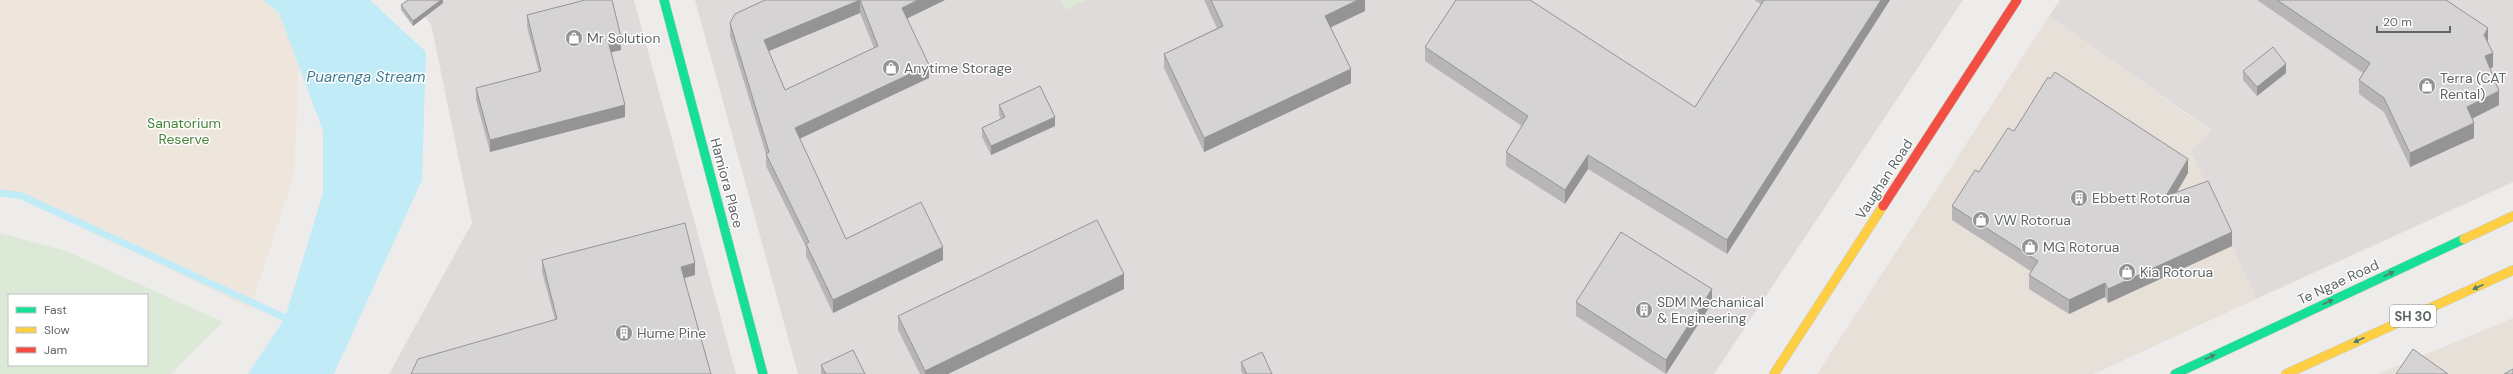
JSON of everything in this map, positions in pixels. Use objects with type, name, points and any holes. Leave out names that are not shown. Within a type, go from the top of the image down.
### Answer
[{"type":"main road","name":"Hamiora Place","points":[[664,0],[763,374]]},
{"type":"main road","name":"Vaughan Road","points":[[1774,374],[2017,0]]},
{"type":"main road","name":"Te Ngae Road","points":[[2175,374],[2513,216]]},
{"type":"main road","name":"SH 30","points":[[2286,374],[2513,270]]},
{"type":"shaded area","points":[[410,0],[634,0],[736,374],[389,374],[472,223],[431,24]]},
{"type":"shaded area","points":[[695,0],[1963,0],[1714,374],[798,374]]},
{"type":"shaded area","points":[[2060,0],[2513,0],[2513,182],[2256,299],[2191,151],[2212,131],[2049,16]]},
{"type":"shaded area","points":[[2049,16],[2212,132],[2191,151],[2256,299],[2094,374],[1817,374]]},
{"type":"shaded area","points":[[2513,318],[2513,374],[2378,374]]},
{"type":"green space","points":[[1061,0],[1086,0],[1066,10]]},
{"type":"green space","points":[[0,233],[66,251],[223,322],[171,374],[0,374]]},
{"type":"sand","name":"Sanatorium Reserve","points":[[0,0],[263,0],[279,13],[299,67],[294,176],[250,309],[22,196],[0,193]]},
{"type":"water","name":"Puarenga Stream","points":[[263,0],[370,0],[426,52],[422,180],[334,374],[248,374],[285,318],[323,193],[323,131],[279,13]]},
{"type":"building","points":[[408,0],[441,0],[413,21],[401,5]]},
{"type":"building","points":[[585,0],[612,0],[621,37],[608,41],[625,105],[490,140],[476,88],[541,71],[527,15]]},
{"type":"building","points":[[765,0],[860,0],[918,0],[902,8],[929,65],[795,128],[846,239],[921,202],[943,247],[833,300],[806,244],[809,242],[766,154],[769,152],[730,23],[735,14]],"holes":[[[860,0],[878,46],[785,90],[764,40]]]},
{"type":"building","points":[[1211,0],[1358,0],[1325,16],[1351,69],[1204,138],[1164,54],[1223,26]]},
{"type":"building","points":[[1456,0],[1530,0],[1695,107],[1764,0],[1881,0],[1727,240],[1588,155],[1565,190],[1506,152],[1528,116],[1425,47]]},
{"type":"building","name":"Terra (CAT Rental)","points":[[2277,0],[2446,0],[2488,28],[2484,35],[2493,53],[2485,56],[2499,91],[2467,107],[2474,123],[2410,153],[2384,98],[2359,80],[2370,63]]},
{"type":"building","points":[[2273,47],[2286,64],[2257,87],[2243,71]]},
{"type":"building","name":"Ebbett Rotorua","points":[[2055,72],[2188,159],[2166,196],[2208,181],[2232,232],[2108,289],[2105,283],[2069,300],[2029,275],[2038,261],[1952,206],[1975,170],[1979,172],[2008,128],[2014,131],[2048,77],[2050,79]]},
{"type":"building","points":[[1040,86],[1055,117],[991,146],[982,128],[1005,117],[999,105]]},
{"type":"building","points":[[1097,220],[1124,274],[925,371],[898,316]]},
{"type":"building","points":[[685,223],[695,263],[681,267],[711,374],[411,374],[418,359],[557,319],[542,260]]},
{"type":"building","name":"SDM Mechanical & Engineering","points":[[1621,232],[1712,289],[1666,360],[1576,302]]},
{"type":"building","points":[[2413,349],[2448,374],[2396,374]]},
{"type":"building","points":[[853,350],[865,374],[826,374],[821,365]]},
{"type":"building","points":[[1262,352],[1272,374],[1247,374],[1241,362]]},
{"type":"building","points":[[2513,369],[2513,374],[2504,374]]},
{"type":"waterway","points":[[0,193],[22,196],[294,322]]},
{"type":"traffic: fast","points":[[664,0],[763,374]]},
{"type":"traffic: fast","points":[[2175,374],[2464,239]]},
{"type":"traffic: slow","points":[[1774,374],[1883,206]]},
{"type":"traffic: slow","points":[[2464,239],[2513,216]]},
{"type":"traffic: slow","points":[[2286,374],[2513,270]]},
{"type":"traffic: jam","points":[[1883,206],[2017,0]]},
{"type":"place","name":"Mr Solution","points":[[574,38]]},
{"type":"place","name":"Anytime Storage","points":[[891,68]]},
{"type":"place","name":"Terra (CAT Rental)","points":[[2427,86]]},
{"type":"place","name":"Ebbett Rotorua","points":[[2079,198]]},
{"type":"place","name":"VW Rotorua","points":[[1981,220]]},
{"type":"place","name":"MG Rotorua","points":[[2030,247]]},
{"type":"place","name":"Kia Rotorua","points":[[2127,272]]},
{"type":"place","name":"SDM Mechanical & Engineering","points":[[1644,310]]},
{"type":"place","name":"Hume Pine","points":[[624,333]]}]
